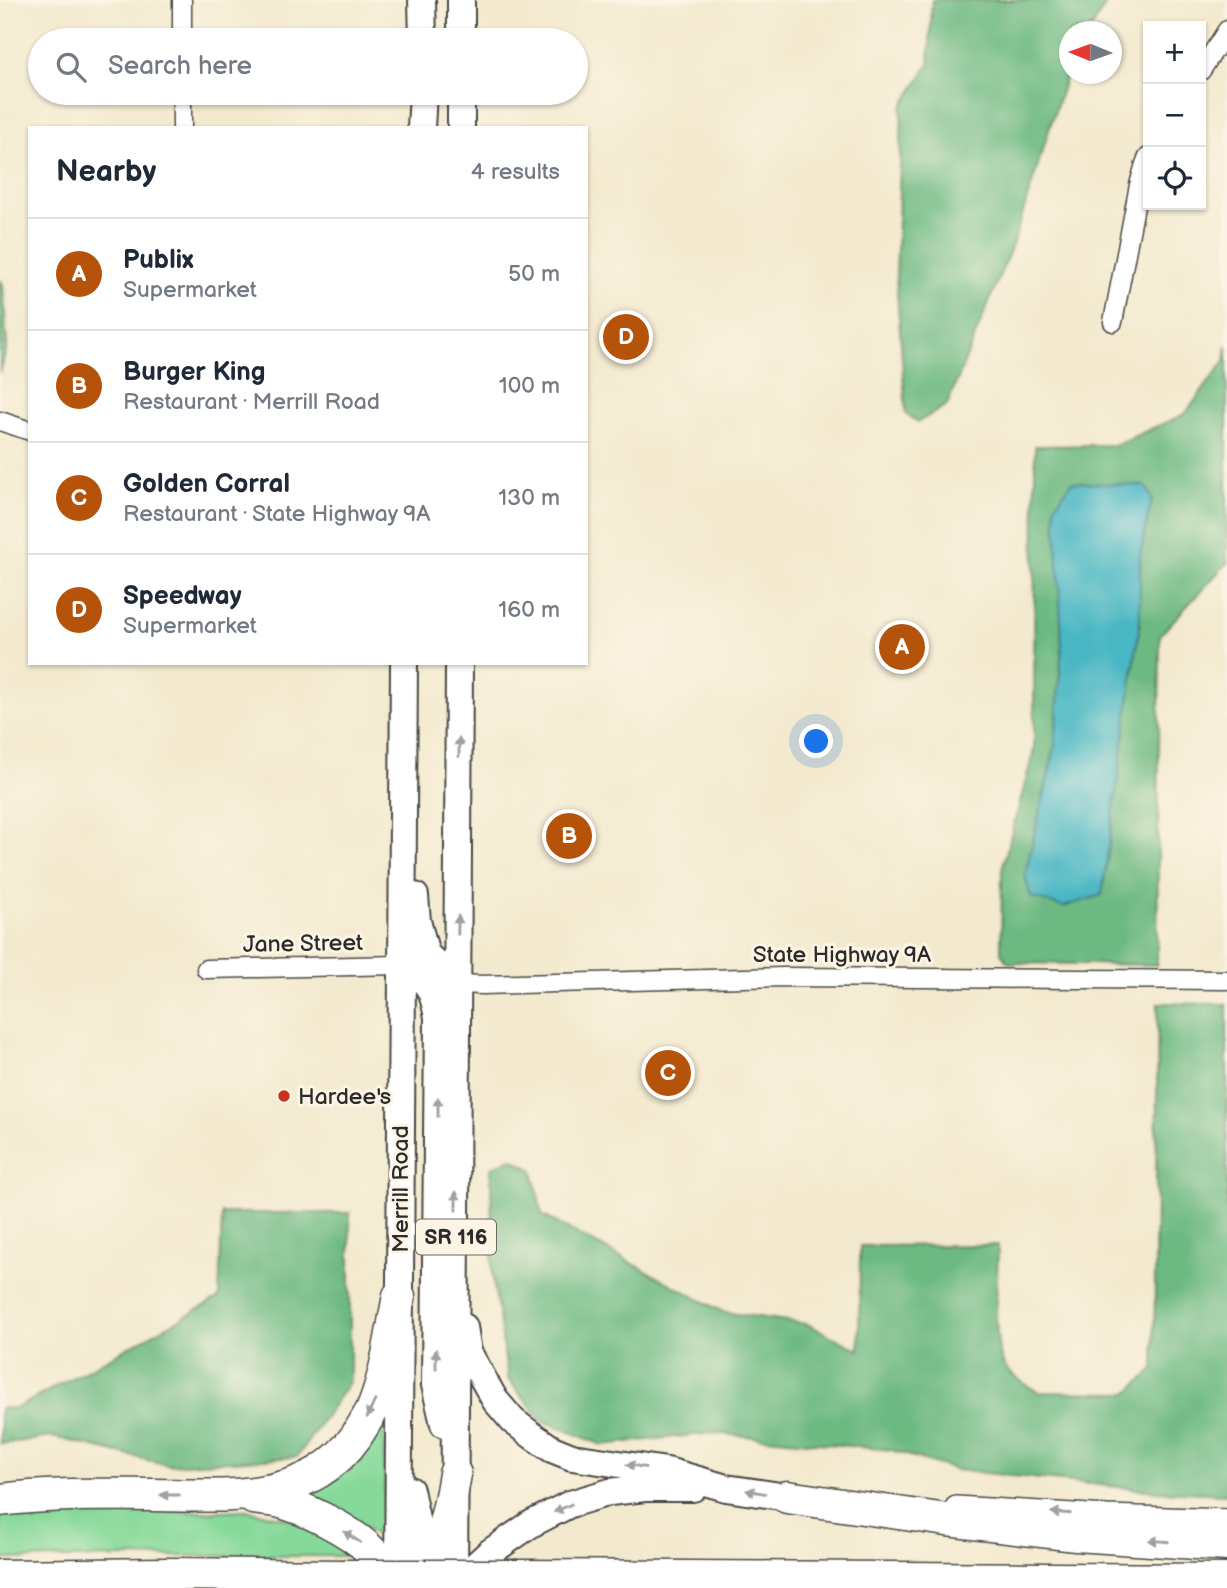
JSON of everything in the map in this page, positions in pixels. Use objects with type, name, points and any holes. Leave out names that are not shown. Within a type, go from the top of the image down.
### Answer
[{"type":"highway","points":[[238,1496],[265,1492],[304,1480],[340,1457],[349,1447],[374,1406],[399,1296]]},
{"type":"highway","points":[[0,1500],[83,1495],[238,1496],[281,1502],[332,1525],[368,1548],[384,1565],[413,1585],[442,1537],[455,1474]]},
{"type":"highway","points":[[787,1497],[1076,1535],[1227,1545]]},
{"type":"highway","points":[[0,1576],[167,1574],[1227,1580]]},
{"type":"main road","points":[[422,0],[423,28]]},
{"type":"main road","points":[[461,0],[461,28]]},
{"type":"main road","points":[[421,126],[422,105]]},
{"type":"main road","points":[[461,105],[461,126]]},
{"type":"main road","name":"Merrill Road","points":[[404,665],[399,1437],[413,1585]]},
{"type":"main road","name":"SR 116","points":[[456,1588],[459,665]]},
{"type":"main road","points":[[403,730],[417,921],[426,954],[457,984]]},
{"type":"main road","points":[[401,965],[423,979],[433,994],[438,1017],[435,1385],[455,1474]]},
{"type":"main road","points":[[455,1270],[468,1352],[495,1400],[513,1421],[552,1449],[572,1457],[667,1471],[726,1488],[787,1497]]},
{"type":"main road","points":[[456,1588],[489,1553],[531,1524],[570,1504],[610,1492],[645,1488],[726,1488]]},
{"type":"street","points":[[182,0],[182,28]]},
{"type":"street","points":[[1206,63],[1227,30]]},
{"type":"street","points":[[182,105],[182,126]]},
{"type":"street","points":[[1113,322],[1143,173]]},
{"type":"street","points":[[0,421],[28,430]]},
{"type":"street","name":"Jane Street","points":[[206,969],[401,965]]},
{"type":"street","name":"State Highway 9A","points":[[457,984],[784,977],[1227,980]]},
{"type":"street","points":[[787,1497],[1107,1516],[1227,1520]]},
{"type":"green space","points":[[932,0],[1108,0],[1096,21],[1059,21],[1059,84],[1063,84],[1015,238],[947,405],[918,422],[906,414],[896,277],[902,107],[929,64]]},
{"type":"green space","points":[[0,279],[3,285],[7,347],[0,373]]},
{"type":"green space","points":[[1227,345],[1227,563],[1160,635],[1157,965],[1009,963],[1001,953],[1002,869],[1034,750],[1035,446],[1115,445],[1185,414],[1225,361]],"holes":[[[1152,499],[1140,555],[1140,622],[1102,894],[1025,875],[1055,747],[1062,644],[1056,506]]]},
{"type":"green space","points":[[1158,1003],[1227,1004],[1227,1494],[1157,1491],[956,1470],[891,1450],[713,1433],[602,1445],[541,1420],[508,1379],[492,1273],[491,1168],[511,1158],[533,1170],[542,1215],[723,1312],[807,1324],[859,1350],[860,1246],[998,1245],[996,1324],[1000,1354],[1006,1369],[1038,1392],[1128,1393],[1154,1369]]},
{"type":"green space","points":[[222,1213],[350,1213],[350,1381],[297,1457],[168,1465],[53,1437],[0,1444],[0,1408],[17,1408],[219,1298]]},
{"type":"green space","points":[[384,1422],[384,1540],[309,1493]]},
{"type":"green space","points":[[134,1509],[203,1512],[246,1510],[295,1520],[359,1556],[0,1559],[0,1512]]},
{"type":"water","points":[[1072,482],[1145,486],[1152,498],[1140,555],[1140,622],[1102,895],[1063,907],[1031,897],[1025,875],[1055,747],[1062,644],[1055,506]]},
{"type":"place","name":"Speedway","points":[[626,337]]},
{"type":"place","name":"Publix","points":[[902,647]]},
{"type":"place","name":"Burger King","points":[[569,836]]},
{"type":"place","name":"Golden Corral","points":[[668,1073]]},
{"type":"place","name":"Hardee's","points":[[284,1096]]}]
